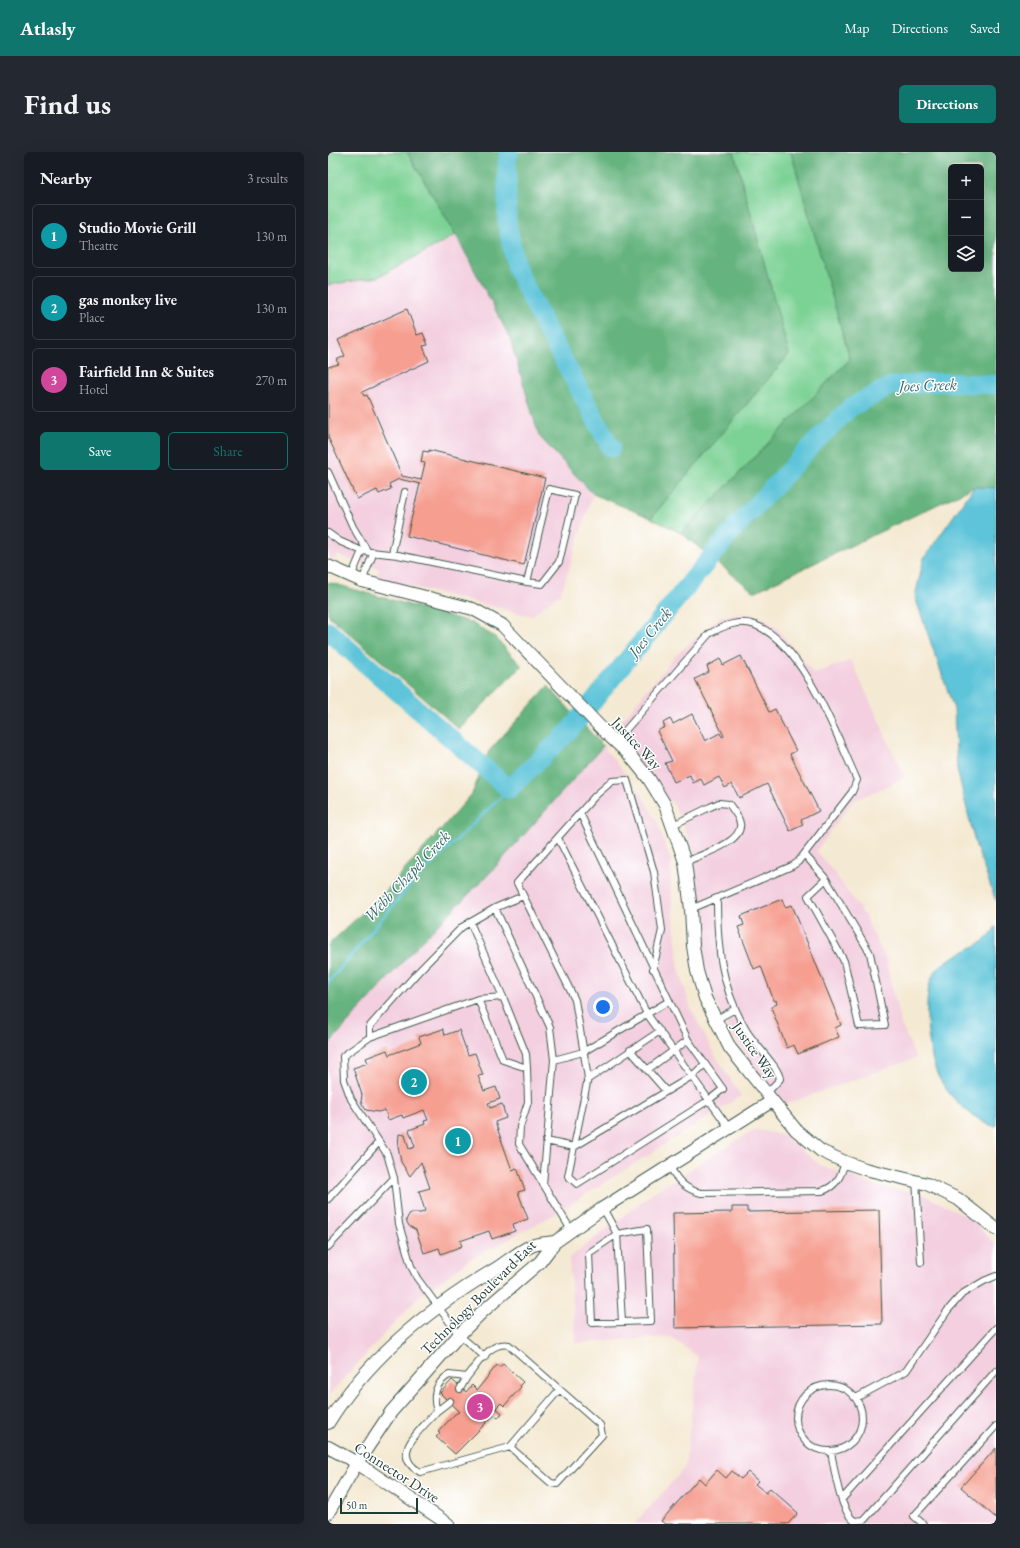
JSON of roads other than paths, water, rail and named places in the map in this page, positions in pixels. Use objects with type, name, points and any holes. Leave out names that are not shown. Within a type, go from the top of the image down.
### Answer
[{"type":"street","name":"Justice Way","points":[[328,566],[357,579],[473,609],[502,625],[606,733],[616,741],[649,779],[665,805],[685,862],[691,909],[693,946],[697,971],[705,998],[730,1048],[769,1097],[796,1130],[821,1151],[865,1169],[916,1180],[927,1184],[958,1199],[996,1229]]},
{"type":"street","name":"Technology Boulevard East","points":[[328,1513],[357,1463],[391,1412],[482,1312],[540,1262],[555,1242],[603,1208],[729,1128],[769,1097]]},
{"type":"street","name":"Technology Boulevard East","points":[[328,1423],[340,1403],[370,1366],[423,1317],[531,1246],[555,1242]]},
{"type":"street","name":"Connector Drive","points":[[328,1447],[357,1463],[448,1524]]},
{"type":"lane","points":[[328,472],[353,527],[368,552]]},
{"type":"lane","points":[[328,533],[339,541],[368,552],[392,554],[527,582],[542,584],[559,562],[575,496],[549,488],[527,582]]},
{"type":"lane","points":[[392,554],[405,492]]},
{"type":"lane","points":[[357,579],[368,552]]},
{"type":"lane","points":[[357,579],[368,552]]},
{"type":"lane","points":[[616,741],[709,634],[723,626],[738,622],[754,624],[769,631],[809,677],[858,780],[852,792],[805,855],[792,866],[691,909]]},
{"type":"lane","points":[[580,813],[653,969],[688,1040],[723,1089],[709,1100],[577,1184],[568,1176],[587,1080],[575,1000],[517,883],[580,813],[612,780],[627,780],[654,872],[662,930],[653,969]]},
{"type":"lane","points":[[673,825],[719,803],[729,804],[740,823],[740,830],[735,838],[728,843],[685,862]]},
{"type":"lane","points":[[558,838],[648,1014],[729,1128]]},
{"type":"lane","points":[[805,855],[826,879],[870,953],[885,1025],[859,1026],[844,961],[808,896],[826,879]]},
{"type":"lane","points":[[370,1037],[370,1026],[418,972],[462,927],[495,908],[523,896]]},
{"type":"lane","points":[[717,898],[717,937],[722,973],[735,1009],[760,1051],[780,1072],[780,1079],[769,1097]]},
{"type":"lane","points":[[495,908],[550,1026],[554,1060],[543,1184]]},
{"type":"lane","points":[[470,922],[526,1054],[528,1102],[520,1127],[519,1144],[571,1230]]},
{"type":"lane","points":[[485,1357],[459,1336],[417,1278],[411,1266],[398,1224],[394,1178],[387,1154],[378,1143],[351,1100],[344,1080],[344,1056],[370,1037],[478,999],[503,997]]},
{"type":"lane","points":[[478,999],[503,1060],[527,1068]]},
{"type":"lane","points":[[554,1060],[583,1052],[669,1001]]},
{"type":"lane","points":[[715,1020],[735,1009]]},
{"type":"lane","points":[[587,1080],[660,1031]]},
{"type":"lane","points":[[647,1070],[688,1040]]},
{"type":"lane","points":[[630,1050],[666,1091]]},
{"type":"lane","points":[[546,1141],[574,1147],[692,1076],[704,1064]]},
{"type":"lane","points":[[328,1199],[378,1143]]},
{"type":"lane","points":[[670,1166],[674,1176],[681,1184],[690,1190],[701,1194],[822,1191],[834,1186],[838,1181],[845,1162]]},
{"type":"lane","points":[[328,1247],[394,1178]]},
{"type":"lane","points":[[916,1180],[921,1262]]},
{"type":"lane","points":[[603,1208],[617,1234],[622,1322]]},
{"type":"lane","points":[[647,1229],[651,1321],[592,1323],[589,1252],[617,1234],[647,1229]]},
{"type":"lane","points":[[856,1398],[906,1371],[948,1310],[962,1294],[996,1276]]},
{"type":"lane","points":[[842,1499],[996,1328]]},
{"type":"lane","points":[[460,1389],[467,1377],[494,1346],[502,1344],[509,1345],[600,1426],[602,1435],[557,1484],[551,1483],[510,1447]]},
{"type":"lane","points":[[831,1452],[842,1499],[848,1515],[854,1521],[864,1520],[996,1371]]},
{"type":"lane","points":[[437,1411],[434,1398],[440,1382],[449,1376],[467,1377]]},
{"type":"lane","points":[[821,1385],[834,1385],[846,1389],[856,1398],[862,1410],[863,1423],[858,1436],[850,1446],[831,1452],[824,1452],[812,1447],[802,1439],[796,1427],[796,1414],[800,1401],[809,1391],[821,1385]]},
{"type":"lane","points":[[450,1401],[437,1411],[407,1446],[406,1458],[411,1467],[420,1472],[510,1447],[560,1390]]},
{"type":"lane","points":[[923,1524],[914,1516],[996,1426]]},
{"type":"water","points":[[974,487],[996,488],[996,901],[976,846],[957,769],[954,709],[915,597],[924,558]]},
{"type":"water","points":[[996,926],[996,1126],[985,1123],[959,1104],[939,1078],[935,1069],[929,1043],[927,999],[932,977],[937,970],[951,958],[983,941],[990,935]]},
{"type":"waterway","points":[[509,152],[507,162],[507,223],[516,268],[546,328],[611,448]]},
{"type":"waterway","name":"Joes Creek","points":[[328,631],[509,789],[569,731],[733,530],[817,440],[851,407],[891,386],[942,382],[996,385]]},
{"type":"waterway","name":"Webb Chapel Creek","points":[[328,983],[412,883],[509,789]]},
{"type":"place","name":"gas monkey live","points":[[414,1082]]},
{"type":"place","name":"Studio Movie Grill","points":[[458,1141]]},
{"type":"place","name":"Fairfield Inn & Suites","points":[[480,1407]]}]
